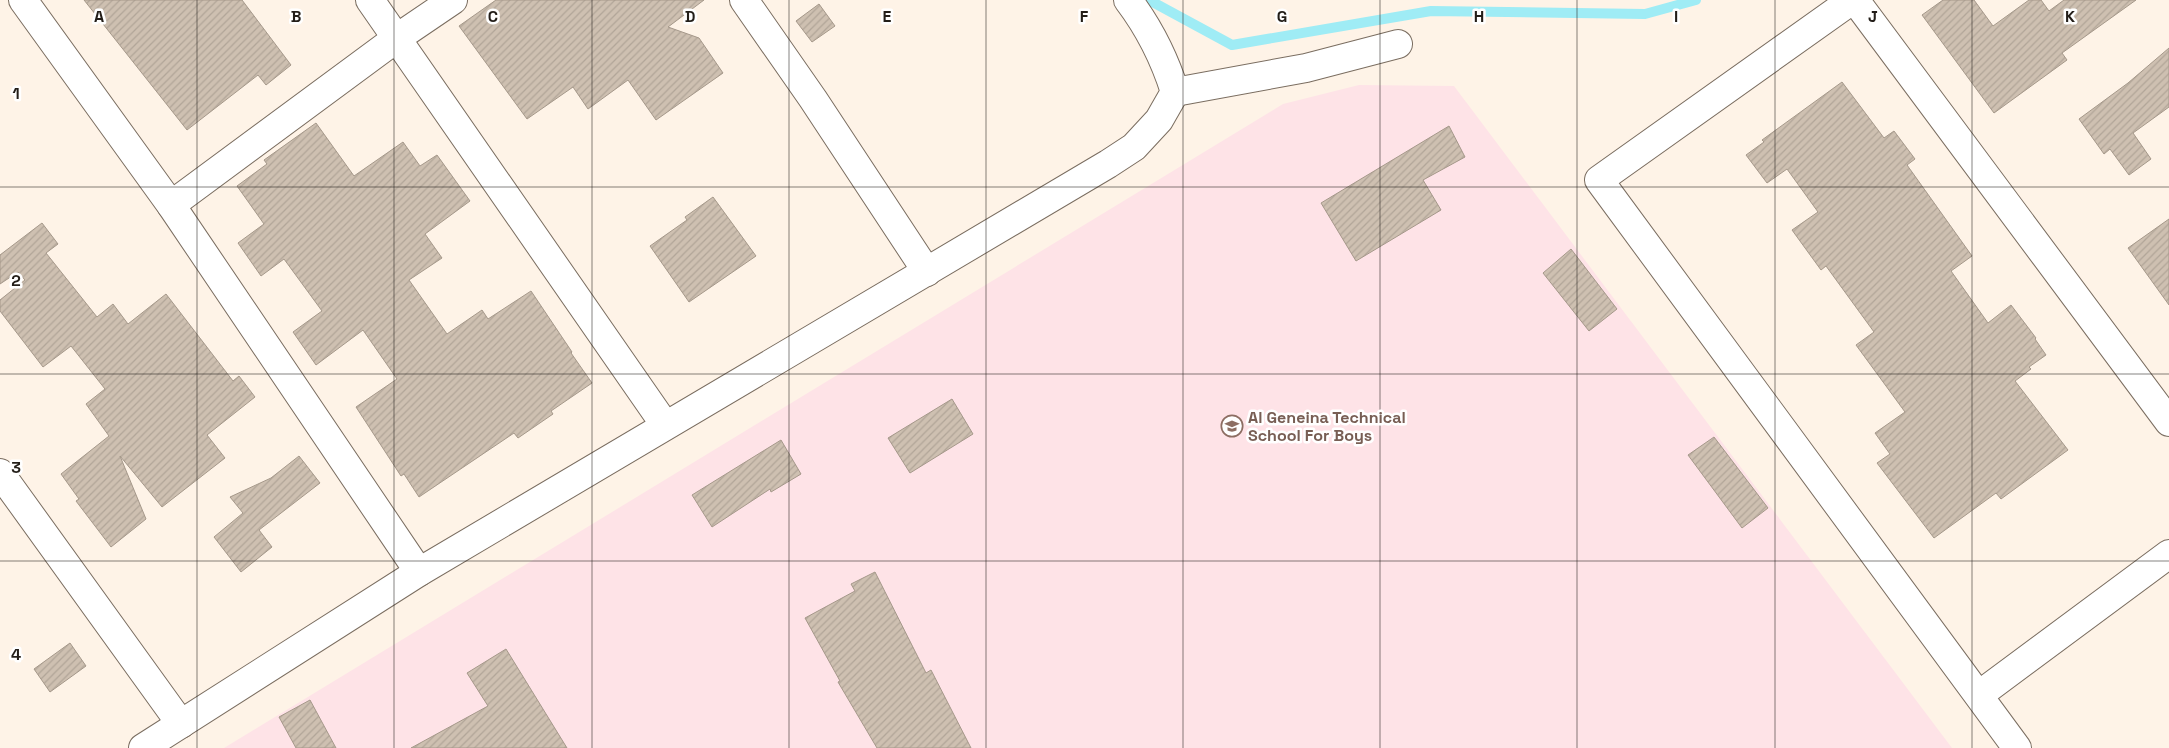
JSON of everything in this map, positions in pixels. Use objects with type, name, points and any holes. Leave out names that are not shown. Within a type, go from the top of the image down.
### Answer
[{"type":"street","points":[[23,0],[170,205],[419,572]]},
{"type":"street","points":[[370,0],[666,425]]},
{"type":"street","points":[[170,205],[397,38],[453,0]]},
{"type":"street","points":[[744,0],[926,272]]},
{"type":"street","points":[[143,748],[419,572],[1092,174],[1134,147],[1159,120],[1175,92],[1166,61],[1144,21],[1128,0]]},
{"type":"street","points":[[2017,748],[1599,180],[1853,0],[2169,422]]},
{"type":"street","points":[[1175,92],[1306,68],[1398,44]]},
{"type":"street","points":[[0,474],[180,724]]},
{"type":"street","points":[[1979,695],[2169,554]]},
{"type":"shaded area","name":"Al Geneina Technical School For Boys","points":[[1359,85],[1454,86],[1952,748],[224,748],[1283,104]]},
{"type":"building","points":[[84,0],[242,0],[291,65],[266,85],[258,75],[187,130]]},
{"type":"building","points":[[496,0],[704,0],[668,27],[699,38],[723,73],[656,120],[628,80],[588,109],[573,87],[527,119],[459,26]]},
{"type":"building","points":[[1943,0],[1974,0],[1993,26],[2029,0],[2041,0],[2049,11],[2064,0],[2136,0],[2062,53],[2067,60],[1994,113],[1922,15]]},
{"type":"building","points":[[819,4],[835,26],[812,42],[796,21]]},
{"type":"building","points":[[2169,48],[2169,107],[2133,133],[2151,159],[2129,175],[2110,149],[2104,154],[2079,119],[2128,83]]},
{"type":"building","points":[[1842,82],[1884,138],[1894,131],[1915,159],[1907,165],[1972,256],[1951,271],[1988,323],[2011,305],[2036,338],[2046,355],[2029,367],[2031,369],[2015,381],[2068,450],[2001,499],[1996,493],[1934,538],[1877,463],[1890,454],[1875,433],[1905,412],[1856,345],[1874,332],[1826,266],[1821,270],[1792,230],[1818,212],[1787,169],[1767,183],[1746,155],[1764,142],[1762,140]]},
{"type":"building","points":[[316,123],[354,176],[403,142],[420,166],[437,155],[470,201],[425,234],[442,258],[409,280],[447,334],[482,310],[488,319],[531,291],[592,383],[551,411],[553,414],[518,438],[514,433],[419,497],[404,474],[401,476],[356,407],[397,379],[363,330],[316,365],[293,332],[322,311],[284,259],[261,276],[238,243],[264,224],[237,186],[267,164],[264,160]]},
{"type":"building","points":[[1449,126],[1465,157],[1423,180],[1441,210],[1356,261],[1321,203]]},
{"type":"building","points":[[713,197],[756,256],[689,302],[650,246],[687,220],[685,217]]},
{"type":"building","points":[[2169,219],[2169,305],[2128,248]]},
{"type":"building","points":[[42,223],[58,244],[46,253],[97,317],[113,304],[128,324],[166,294],[233,381],[239,376],[255,397],[207,435],[225,458],[162,507],[120,456],[146,519],[111,547],[76,501],[79,499],[61,474],[109,436],[86,404],[105,389],[71,346],[43,367],[0,311],[0,300],[25,280],[18,272],[0,284],[0,255]]},
{"type":"building","points":[[1571,249],[1617,309],[1589,331],[1543,273]]},
{"type":"building","points":[[952,399],[973,434],[910,473],[888,438]]},
{"type":"building","points":[[1714,437],[1768,508],[1742,528],[1688,455]]},
{"type":"building","points":[[781,440],[801,474],[771,492],[770,489],[712,527],[692,495]]},
{"type":"building","points":[[299,456],[320,483],[259,530],[272,547],[241,572],[214,537],[243,513],[230,497],[271,478]]},
{"type":"building","points":[[875,572],[926,673],[931,670],[971,748],[877,748],[838,682],[840,681],[805,618],[855,591],[851,584]]},
{"type":"building","points":[[70,643],[86,666],[50,692],[34,669]]},
{"type":"building","points":[[506,649],[567,748],[411,748],[488,706],[467,673]]},
{"type":"building","points":[[310,700],[336,748],[296,748],[279,717]]},
{"type":"waterway","points":[[1149,0],[1232,45],[1431,11],[1645,14],[1696,0]]},
{"type":"place","name":"Al Geneina Technical School For Boys","points":[[1232,426]]}]
